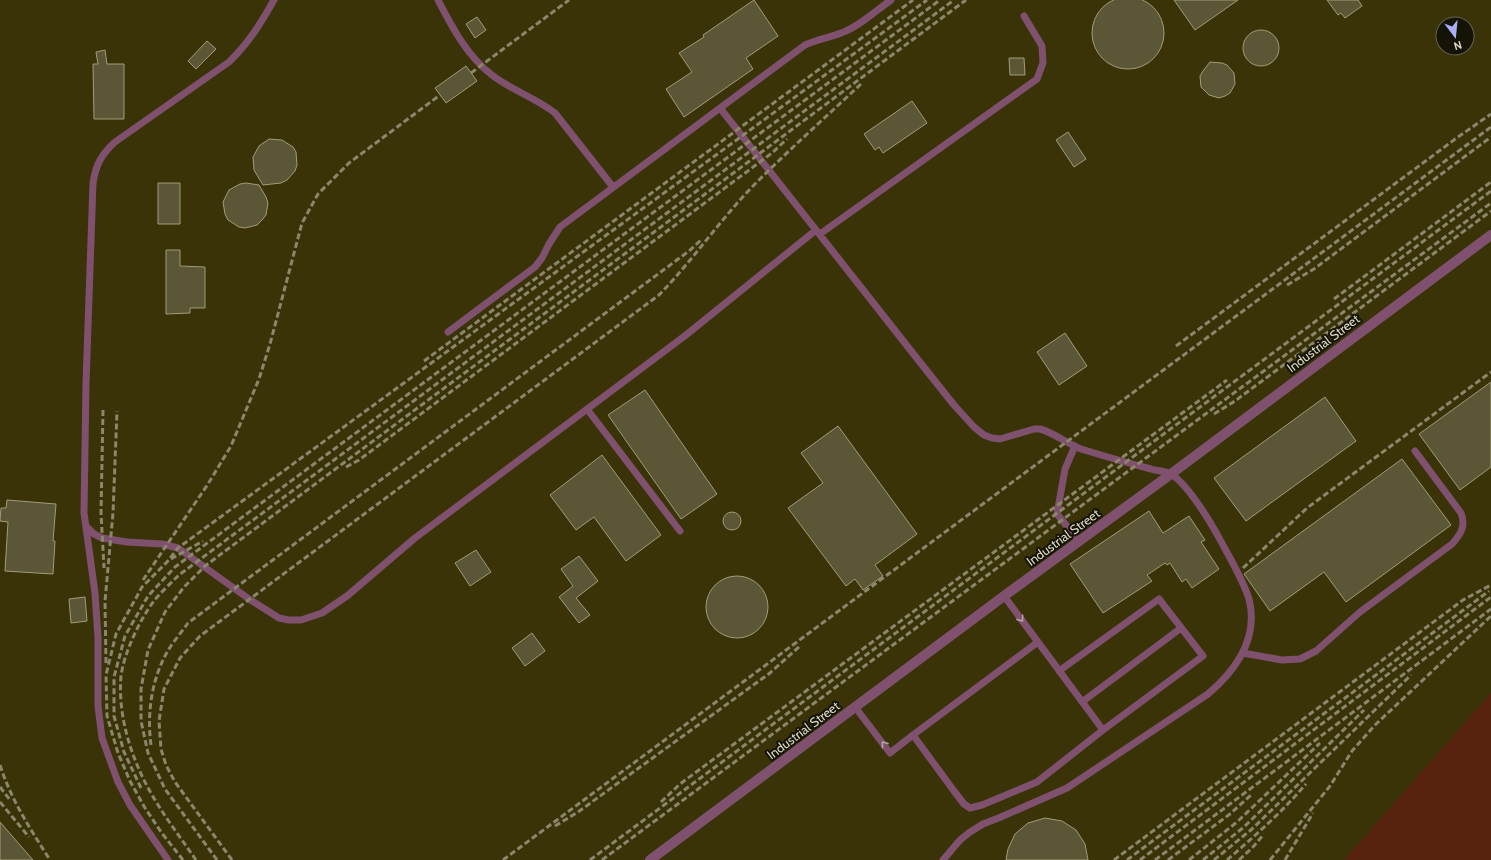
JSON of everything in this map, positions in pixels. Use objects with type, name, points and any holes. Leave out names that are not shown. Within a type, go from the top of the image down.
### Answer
[{"type":"street","name":"Industrial Street","points":[[650,860],[1491,235]]},
{"type":"lane","points":[[168,860],[130,805],[118,782],[102,738],[98,706],[98,638],[95,593],[84,513],[92,183],[100,158],[116,142],[229,62],[256,32],[274,0]]},
{"type":"lane","points":[[438,0],[459,38],[480,66],[493,76],[545,105],[555,113],[613,187]]},
{"type":"lane","points":[[448,332],[535,267],[560,227],[613,187],[805,45],[854,27],[891,0]]},
{"type":"lane","points":[[87,527],[94,534],[102,538],[127,542],[162,544],[178,548],[262,609],[279,618],[300,620],[328,611],[415,538],[686,335],[818,232],[1037,79],[1043,63],[1042,46],[1024,16]]},
{"type":"lane","points":[[720,108],[840,262],[950,399],[984,435],[1000,439],[1034,429],[1040,429],[1075,446],[1171,474],[1187,489],[1207,517],[1237,571],[1248,599],[1251,613],[1251,628],[1243,653],[1233,669],[1222,682],[1208,694],[1067,788],[983,824],[970,832],[960,840],[943,860]]},
{"type":"lane","points":[[587,409],[680,531]]},
{"type":"lane","points":[[1075,446],[1065,469],[1057,514],[1079,541]]},
{"type":"lane","points":[[1243,653],[1282,660],[1300,659],[1316,651],[1360,612],[1452,544],[1459,537],[1463,529],[1464,521],[1461,513],[1415,451]]},
{"type":"lane","points":[[1004,596],[1102,730]]},
{"type":"lane","points":[[913,735],[964,804],[970,808],[982,805],[1037,782],[1102,730],[1203,656],[1159,599],[1059,671]]},
{"type":"lane","points":[[1082,702],[1181,628]]},
{"type":"lane","points":[[855,707],[890,753],[1038,642]]},
{"type":"shaded area","points":[[0,0],[1491,0],[1491,696],[1345,860],[0,860]]},
{"type":"shaded area","points":[[1491,693],[1491,860],[1344,860]]},
{"type":"building","points":[[1128,-3],[1148,3],[1158,13],[1164,33],[1158,53],[1148,63],[1128,69],[1108,63],[1098,53],[1092,33],[1098,13],[1108,3]]},
{"type":"building","points":[[754,0],[778,36],[746,58],[753,69],[684,117],[666,89],[692,72],[679,53],[704,37],[703,35]]},
{"type":"building","points":[[1174,0],[1238,0],[1195,30]]},
{"type":"building","points":[[1327,0],[1358,0],[1362,6],[1345,18],[1341,13],[1338,15]]},
{"type":"building","points":[[477,17],[486,30],[475,38],[466,24]]},
{"type":"building","points":[[1261,30],[1274,35],[1279,48],[1274,61],[1261,66],[1248,61],[1243,48],[1248,35]]},
{"type":"building","points":[[207,41],[216,49],[196,69],[188,61]]},
{"type":"building","points":[[105,50],[107,64],[124,64],[124,119],[94,119],[93,64],[98,64],[96,52]]},
{"type":"building","points":[[1009,58],[1024,58],[1025,75],[1010,75]]},
{"type":"building","points":[[1210,62],[1227,65],[1234,73],[1235,84],[1230,93],[1225,96],[1219,98],[1209,95],[1201,87],[1200,76]]},
{"type":"building","points":[[466,66],[477,81],[446,103],[435,88]]},
{"type":"building","points":[[912,101],[927,123],[883,153],[879,147],[875,150],[864,134]]},
{"type":"building","points":[[1068,132],[1086,159],[1074,167],[1056,140]]},
{"type":"building","points":[[269,139],[282,140],[293,147],[296,152],[297,165],[295,171],[287,180],[281,183],[263,185],[254,170],[253,157],[259,146]]},
{"type":"building","points":[[158,183],[180,183],[180,224],[158,224]]},
{"type":"building","points":[[246,183],[259,185],[268,203],[266,215],[262,220],[257,225],[245,228],[239,227],[228,220],[225,214],[223,202],[229,190],[240,184]]},
{"type":"building","points":[[166,250],[180,250],[180,266],[205,267],[205,308],[190,308],[190,313],[166,314]]},
{"type":"building","points":[[1065,333],[1087,366],[1059,385],[1037,352]]},
{"type":"building","points":[[1491,382],[1491,467],[1460,490],[1419,434]]},
{"type":"building","points":[[645,390],[717,494],[681,519],[608,415]]},
{"type":"building","points":[[1325,397],[1356,441],[1246,521],[1214,478]]},
{"type":"building","points":[[838,426],[917,534],[875,565],[883,576],[863,590],[855,579],[846,586],[788,508],[823,483],[801,453]]},
{"type":"building","points":[[602,455],[661,535],[626,561],[594,517],[576,530],[550,495]]},
{"type":"building","points":[[1402,459],[1451,525],[1346,602],[1324,572],[1270,611],[1244,574]]},
{"type":"building","points":[[7,500],[56,504],[53,541],[55,541],[53,574],[5,571],[8,522],[0,521],[1,508],[6,508]]},
{"type":"building","points":[[1149,511],[1163,533],[1189,516],[1205,540],[1201,542],[1219,569],[1192,588],[1186,579],[1182,582],[1170,563],[1167,565],[1165,563],[1147,575],[1152,581],[1103,613],[1070,564]]},
{"type":"building","points":[[728,512],[736,512],[741,517],[739,528],[736,530],[728,530],[723,525],[723,517]]},
{"type":"building","points":[[476,550],[491,572],[470,586],[455,563]]},
{"type":"building","points":[[579,556],[598,581],[576,598],[590,615],[579,623],[559,597],[573,586],[561,569]]},
{"type":"building","points":[[737,576],[749,579],[759,585],[765,595],[768,607],[765,619],[759,629],[749,635],[737,638],[725,635],[715,629],[709,619],[706,607],[709,595],[715,585],[725,579]]},
{"type":"building","points":[[85,597],[87,621],[71,623],[69,599]]},
{"type":"building","points":[[532,633],[545,651],[525,666],[512,648]]},
{"type":"building","points":[[1045,818],[1062,821],[1076,830],[1085,844],[1088,860],[1006,860],[1008,849],[1015,834],[1028,823]]},
{"type":"building","points":[[0,822],[33,860],[0,860]]},
{"type":"railway","points":[[471,73],[569,0]]},
{"type":"railway","points":[[424,361],[913,0]]},
{"type":"railway","points":[[183,860],[161,832],[145,808],[130,781],[118,753],[107,716],[106,675],[116,634],[142,587],[167,562],[178,548],[927,0]]},
{"type":"railway","points":[[141,788],[124,752],[114,716],[114,677],[125,636],[148,596],[175,567],[940,0]]},
{"type":"railway","points":[[196,860],[161,810],[143,778],[133,754],[125,728],[121,702],[121,676],[125,657],[138,627],[149,608],[163,591],[179,575],[954,0]]},
{"type":"railway","points":[[217,860],[165,789],[148,753],[141,721],[141,689],[148,650],[165,612],[184,587],[205,566],[966,0]]},
{"type":"railway","points":[[232,860],[175,782],[166,765],[161,749],[159,721],[164,689],[180,658],[200,636],[659,295],[744,195],[862,83]]},
{"type":"railway","points":[[143,580],[208,484],[231,446],[259,379],[270,344],[302,223],[318,194],[349,163],[440,95]]},
{"type":"railway","points":[[1176,346],[1491,114]]},
{"type":"railway","points":[[503,860],[1491,127]]},
{"type":"railway","points":[[1287,285],[1314,269],[1491,137]]},
{"type":"railway","points":[[346,467],[359,460],[772,153],[787,139]]},
{"type":"railway","points":[[1334,299],[1491,182]]},
{"type":"railway","points":[[590,860],[1491,191]]},
{"type":"railway","points":[[602,860],[1491,203]]},
{"type":"railway","points":[[1214,414],[1235,401],[1491,211]]},
{"type":"railway","points":[[151,745],[150,711],[156,677],[167,652],[188,623],[689,251],[701,240]]},
{"type":"railway","points":[[1243,568],[1307,508],[1491,372]]},
{"type":"railway","points":[[661,802],[680,784],[1227,380]]},
{"type":"railway","points":[[103,410],[101,513],[104,568]]},
{"type":"railway","points":[[106,663],[105,601],[113,513],[117,411]]},
{"type":"railway","points":[[171,559],[203,541]]},
{"type":"railway","points":[[1114,860],[1463,600],[1491,585]]},
{"type":"railway","points":[[1127,860],[1489,591]]},
{"type":"railway","points":[[1140,860],[1491,597]]},
{"type":"railway","points":[[1155,860],[1491,609]]},
{"type":"railway","points":[[1270,860],[1330,786],[1352,751],[1375,725],[1491,616]]},
{"type":"railway","points":[[555,826],[578,812],[770,673],[801,645]]},
{"type":"railway","points":[[1214,860],[1252,829],[1411,675]]},
{"type":"railway","points":[[1203,860],[1244,827],[1364,710]]},
{"type":"railway","points":[[1189,860],[1237,822],[1320,743]]},
{"type":"railway","points":[[0,765],[16,803],[50,860]]},
{"type":"railway","points":[[1227,860],[1268,824],[1306,784]]},
{"type":"railway","points":[[0,787],[10,800]]},
{"type":"railway","points":[[1168,860],[1230,814],[1251,795]]},
{"type":"railway","points":[[0,802],[29,837]]},
{"type":"railway","points":[[1285,860],[1313,813]]},
{"type":"railway","points":[[1239,860],[1264,834]]}]
